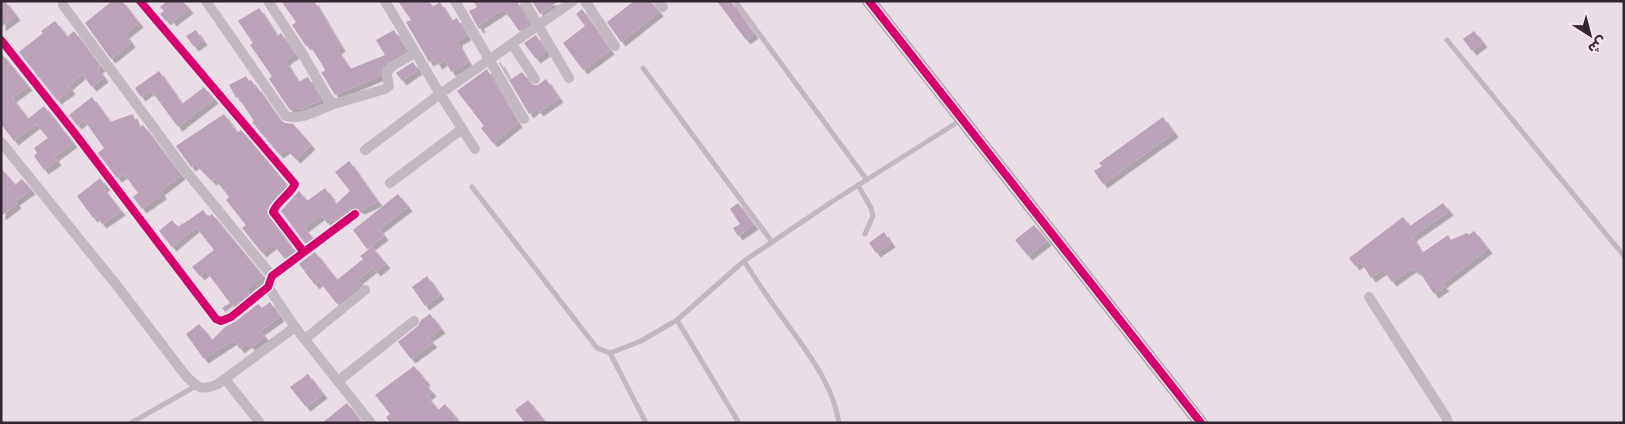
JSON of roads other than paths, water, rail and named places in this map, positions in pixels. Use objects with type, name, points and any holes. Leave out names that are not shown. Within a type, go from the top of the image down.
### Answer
[{"type":"street","points":[[140,1],[294,184],[292,191],[275,207],[273,212],[303,252]]},
{"type":"street","points":[[206,1],[286,116],[292,118],[385,89],[389,86],[386,72],[415,53]]},
{"type":"street","points":[[268,1],[302,53],[328,98],[334,104]]},
{"type":"street","points":[[385,1],[475,149]]},
{"type":"street","points":[[455,1],[524,119]]},
{"type":"street","points":[[524,1],[569,78]]},
{"type":"street","points":[[365,150],[440,94],[573,1]]},
{"type":"street","points":[[585,1],[615,46]]},
{"type":"street","points":[[869,1],[1201,423]]},
{"type":"street","points":[[63,5],[185,170],[272,276]]},
{"type":"street","points":[[1,40],[216,319],[221,321],[231,317],[268,287],[272,276],[355,214]]},
{"type":"street","points":[[512,44],[535,79]]},
{"type":"street","points":[[390,182],[462,129]]},
{"type":"street","points":[[1,142],[118,287],[186,376],[197,386],[208,388],[226,378],[295,327]]},
{"type":"street","points":[[268,287],[295,327],[371,423]]},
{"type":"street","points":[[305,339],[365,290]]},
{"type":"street","points":[[1369,297],[1448,423]]},
{"type":"street","points":[[338,380],[414,322]]},
{"type":"street","points":[[226,378],[260,423]]},
{"type":"lane","points":[[734,1],[866,180]]},
{"type":"lane","points":[[1447,40],[1624,256]]},
{"type":"lane","points":[[643,68],[772,242]]},
{"type":"lane","points":[[610,353],[641,341],[677,320],[744,261],[962,119]]},
{"type":"lane","points":[[858,185],[871,208],[873,216],[865,234]]},
{"type":"lane","points":[[472,187],[597,348],[610,353],[646,423]]},
{"type":"lane","points":[[744,261],[760,287],[826,380],[840,423]]},
{"type":"lane","points":[[677,320],[739,423]]},
{"type":"lane","points":[[131,423],[197,386]]}]
